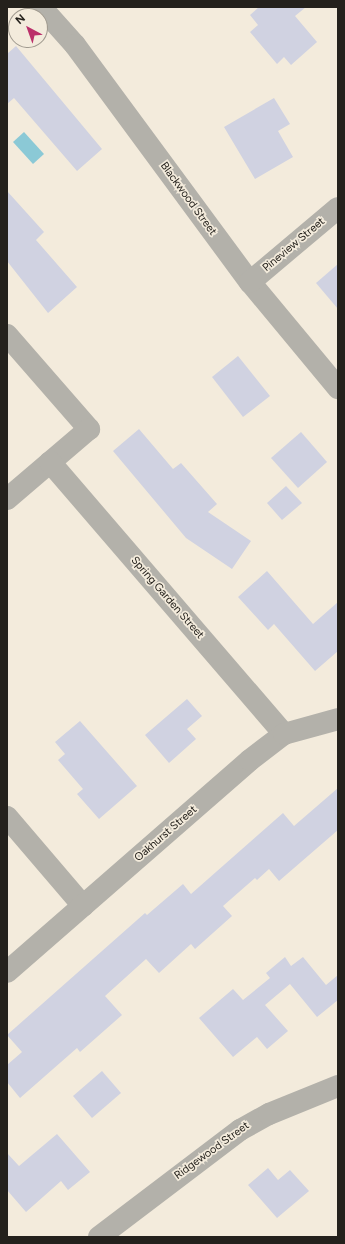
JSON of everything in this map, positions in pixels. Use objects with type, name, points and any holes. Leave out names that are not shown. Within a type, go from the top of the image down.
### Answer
[{"type":"street","name":"Blackwood Street","points":[[41,7],[75,45],[250,282],[338,388]]},
{"type":"street","name":"Pineview Street","points":[[250,282],[338,208]]},
{"type":"street","points":[[7,335],[88,428],[7,499]]},
{"type":"street","name":"Spring Garden Street","points":[[50,462],[284,734]]},
{"type":"street","name":"Oakhurst Street","points":[[7,972],[250,760],[284,734],[338,720]]},
{"type":"street","points":[[7,817],[83,906]]},
{"type":"street","name":"Ridgewood Street","points":[[99,1237],[240,1130],[269,1114],[338,1086]]},
{"type":"water","points":[[24,132],[44,154],[33,164],[13,142]]},
{"type":"building","points":[[259,7],[306,7],[295,16],[317,42],[291,65],[284,57],[277,64],[250,32],[258,25],[250,15]]},
{"type":"building","points":[[14,48],[18,48],[102,149],[77,171],[14,98],[7,104],[7,54]]},
{"type":"building","points":[[274,98],[290,124],[278,131],[293,157],[255,179],[224,127]]},
{"type":"building","points":[[7,191],[44,232],[36,240],[77,287],[48,313],[7,261]]},
{"type":"building","points":[[338,264],[338,309],[316,283]]},
{"type":"building","points":[[238,356],[270,396],[243,417],[212,377]]},
{"type":"building","points":[[139,429],[173,469],[181,463],[217,504],[208,512],[251,541],[232,569],[186,538],[113,451]]},
{"type":"building","points":[[301,432],[327,462],[298,488],[271,458]]},
{"type":"building","points":[[286,486],[302,503],[282,520],[267,503]]},
{"type":"building","points":[[267,571],[313,624],[338,602],[338,651],[315,671],[274,624],[268,630],[238,597]]},
{"type":"building","points":[[187,699],[202,716],[187,729],[196,739],[169,763],[145,735]]},
{"type":"building","points":[[80,721],[137,786],[99,819],[77,794],[83,789],[58,760],[65,754],[55,742]]},
{"type":"building","points":[[338,788],[338,830],[279,881],[269,869],[257,880],[255,878],[223,906],[232,916],[195,949],[191,944],[159,973],[146,959],[105,996],[122,1015],[80,1052],[77,1048],[20,1098],[7,1082],[7,1065],[22,1052],[7,1035],[145,913],[147,915],[183,884],[191,894],[283,813],[294,826]]},
{"type":"building","points":[[285,957],[291,966],[303,957],[326,985],[338,975],[338,1000],[317,1017],[290,984],[265,1005],[288,1031],[267,1049],[257,1037],[233,1057],[199,1018],[233,989],[243,1000],[270,978],[266,973]]},
{"type":"building","points":[[102,1071],[121,1093],[92,1118],[73,1096]]},
{"type":"building","points":[[57,1134],[90,1172],[68,1190],[61,1181],[26,1212],[7,1190],[7,1153],[19,1166]]},
{"type":"building","points":[[268,1168],[278,1180],[290,1170],[309,1191],[277,1218],[248,1185]]}]
